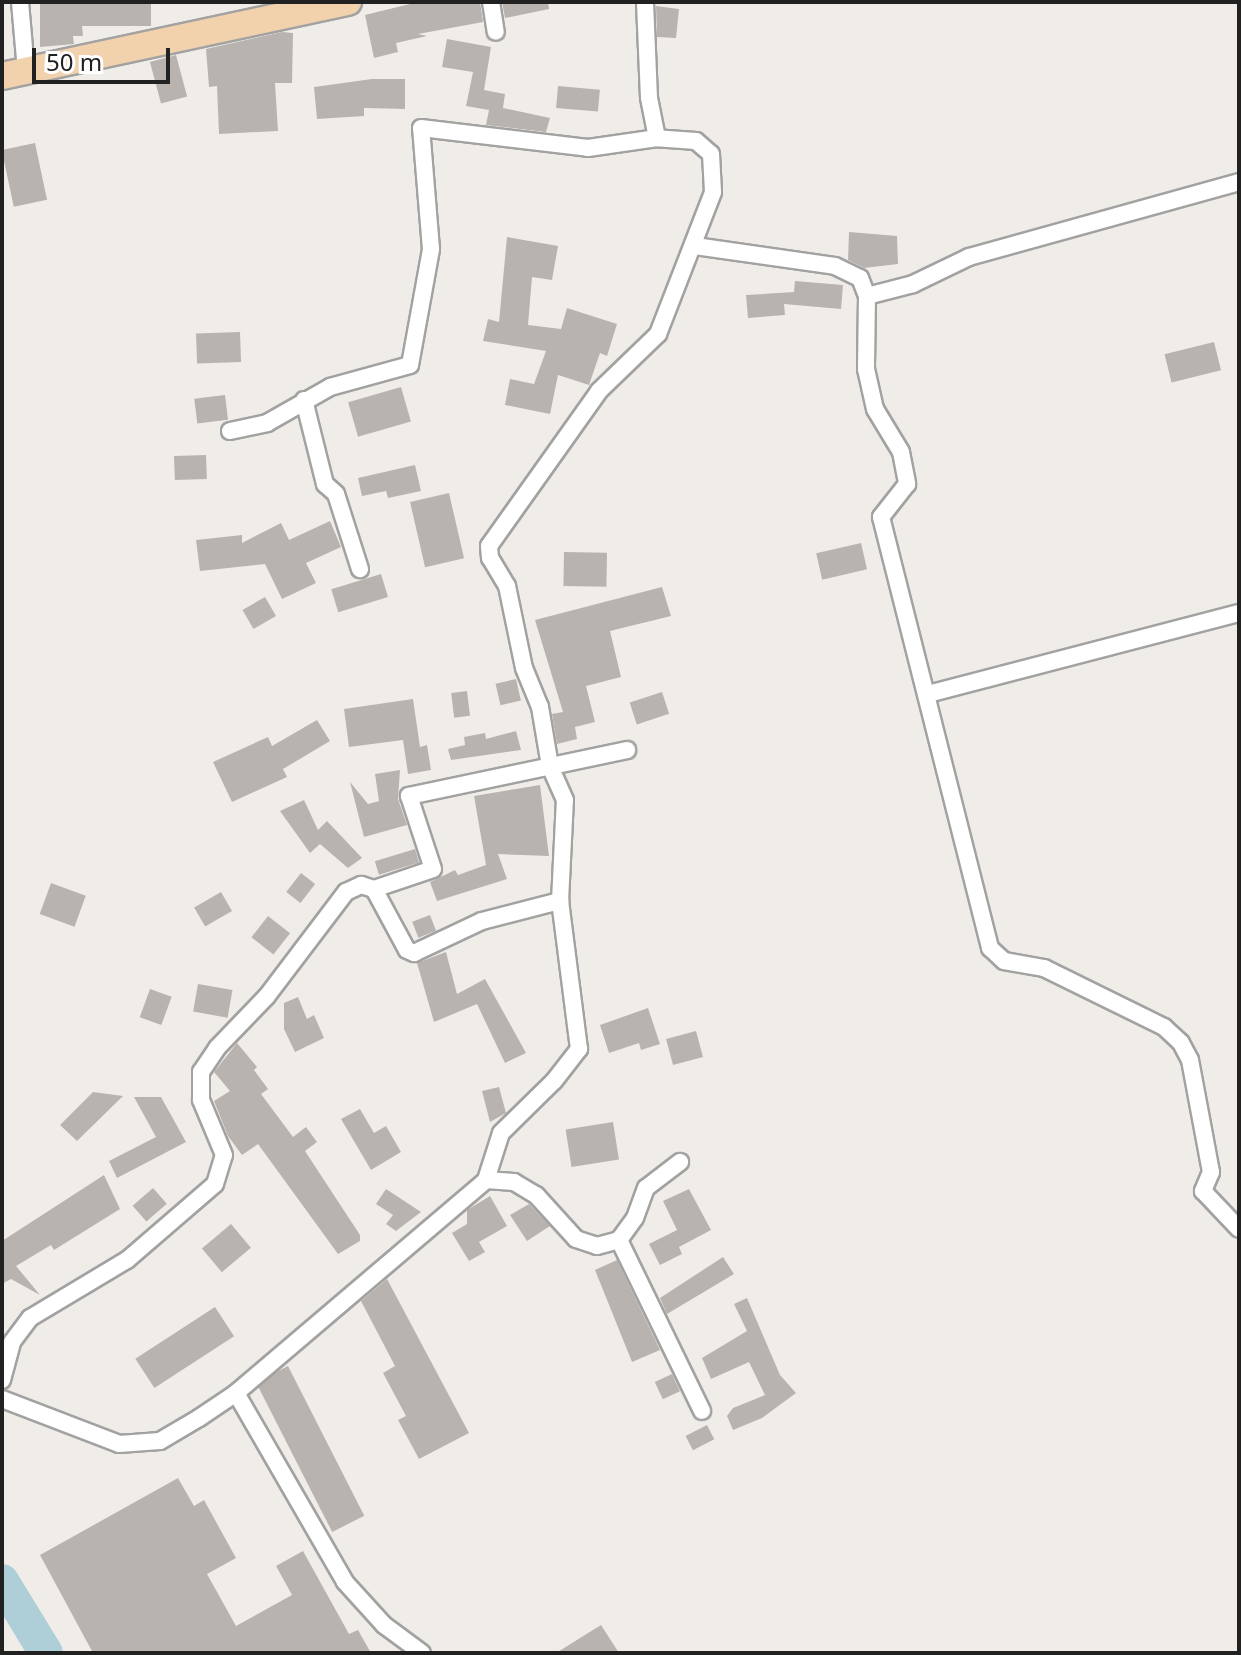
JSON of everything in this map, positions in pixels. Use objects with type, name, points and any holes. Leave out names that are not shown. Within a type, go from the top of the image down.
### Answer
[{"type":"main road","points":[[14,73],[297,7],[348,2]]},
{"type":"street","points":[[14,73],[20,2]]},
{"type":"street","points":[[491,2],[496,32]]},
{"type":"street","points":[[645,2],[649,98],[657,138]]},
{"type":"street","points":[[2,1399],[98,1438],[139,1445],[160,1441],[236,1393],[486,1180],[501,1133],[579,1049],[560,901],[565,800],[550,766],[540,707],[524,668],[507,586],[490,558],[489,546],[599,391],[658,334],[695,246],[713,192],[711,154],[696,141],[657,138],[588,148],[421,128],[431,249],[415,357],[402,370],[330,387],[267,423],[230,431]]},
{"type":"street","points":[[867,296],[913,284],[969,257],[1239,182]]},
{"type":"street","points":[[695,246],[835,266],[860,278],[867,296],[866,369],[875,409],[901,452],[907,484],[881,517],[995,957],[1044,968],[1164,1027],[1181,1043],[1190,1060],[1211,1172],[1203,1191],[1239,1229]]},
{"type":"street","points":[[304,400],[325,484],[336,494],[360,569]]},
{"type":"street","points":[[928,694],[1239,613]]},
{"type":"street","points":[[2,1380],[12,1342],[30,1318],[127,1260],[215,1184],[224,1155],[201,1100],[201,1072],[346,892],[361,885],[374,889],[433,869],[409,796],[627,750]]},
{"type":"street","points":[[374,889],[407,950],[414,953],[482,921],[560,901]]},
{"type":"street","points":[[486,1180],[514,1182],[536,1195],[576,1239],[597,1246],[619,1240],[635,1218],[646,1188],[680,1162]]},
{"type":"street","points":[[619,1240],[702,1411]]},
{"type":"street","points":[[236,1393],[345,1582],[384,1625],[422,1653]]},
{"type":"building","points":[[40,2],[151,2],[151,26],[82,26],[83,36],[73,36],[74,44],[40,47]]},
{"type":"building","points":[[418,2],[480,2],[483,22],[418,34],[427,36],[396,43],[398,52],[374,58],[365,15]]},
{"type":"building","points":[[502,2],[548,2],[549,9],[505,18]]},
{"type":"building","points":[[656,6],[679,9],[676,38],[657,37]]},
{"type":"building","points":[[282,32],[293,33],[292,83],[275,83],[278,131],[219,134],[217,86],[209,87],[206,49]]},
{"type":"building","points":[[447,39],[491,47],[484,90],[505,94],[503,108],[550,118],[546,132],[486,125],[489,110],[466,106],[473,72],[442,67]]},
{"type":"building","points":[[176,55],[187,97],[161,104],[150,62]]},
{"type":"building","points":[[372,79],[405,79],[405,109],[364,108],[364,116],[317,119],[314,87]]},
{"type":"building","points":[[558,86],[600,90],[598,112],[556,108]]},
{"type":"building","points":[[35,143],[47,200],[14,207],[2,150]]},
{"type":"building","points":[[849,232],[897,236],[898,264],[864,268],[848,260]]},
{"type":"building","points":[[507,237],[558,246],[552,280],[532,277],[528,325],[561,329],[567,308],[617,324],[607,356],[600,353],[589,385],[558,375],[550,414],[505,405],[510,379],[534,384],[546,351],[483,341],[488,319],[499,322]]},
{"type":"building","points":[[795,281],[843,285],[841,309],[784,304],[785,315],[748,318],[746,295],[794,292]]},
{"type":"building","points":[[240,332],[241,362],[197,364],[196,334]]},
{"type":"building","points":[[1214,342],[1221,370],[1172,382],[1165,354]]},
{"type":"building","points":[[401,387],[411,422],[358,437],[348,402]]},
{"type":"building","points":[[225,395],[228,420],[197,424],[194,399]]},
{"type":"building","points":[[206,455],[207,479],[175,480],[174,456]]},
{"type":"building","points":[[415,465],[421,491],[388,498],[386,491],[362,496],[358,478]]},
{"type":"building","points":[[449,493],[464,558],[425,567],[410,502]]},
{"type":"building","points":[[330,521],[341,547],[306,563],[316,583],[282,599],[265,564],[200,571],[196,540],[242,535],[242,543],[281,523],[289,540]]},
{"type":"building","points":[[861,543],[867,569],[822,580],[816,553]]},
{"type":"building","points":[[564,552],[607,553],[606,587],[563,586]]},
{"type":"building","points":[[381,574],[388,597],[338,612],[331,589]]},
{"type":"building","points":[[662,587],[671,616],[610,631],[621,677],[586,686],[595,722],[575,727],[577,739],[557,744],[552,714],[563,712],[535,620]]},
{"type":"building","points":[[265,597],[276,616],[253,629],[242,610]]},
{"type":"building","points":[[516,679],[521,700],[500,705],[496,684]]},
{"type":"building","points":[[467,691],[470,716],[454,718],[451,693]]},
{"type":"building","points":[[662,692],[669,714],[637,724],[630,703]]},
{"type":"building","points":[[413,699],[420,747],[427,745],[431,770],[408,774],[403,740],[349,747],[344,709]]},
{"type":"building","points":[[317,720],[330,741],[283,769],[287,777],[232,802],[213,762],[268,737],[272,746]]},
{"type":"building","points":[[516,731],[521,750],[451,760],[448,749],[465,745],[464,737],[485,733],[486,739]]},
{"type":"building","points":[[400,770],[398,799],[407,825],[364,837],[350,782],[368,804],[379,801],[375,774]]},
{"type":"building","points":[[540,785],[549,856],[498,854],[507,879],[437,901],[430,882],[455,870],[458,875],[486,865],[474,796]]},
{"type":"building","points":[[304,800],[318,830],[327,821],[362,858],[348,868],[320,844],[310,853],[280,811]]},
{"type":"building","points":[[415,849],[419,862],[379,875],[375,861]]},
{"type":"building","points":[[301,873],[315,884],[300,903],[286,892]]},
{"type":"building","points":[[51,883],[86,896],[74,927],[40,914]]},
{"type":"building","points":[[221,892],[232,911],[205,927],[194,908]]},
{"type":"building","points":[[430,915],[436,931],[418,938],[412,922]]},
{"type":"building","points":[[268,916],[290,933],[273,955],[251,937]]},
{"type":"building","points":[[446,952],[457,994],[485,979],[526,1053],[505,1063],[477,1004],[434,1022],[417,963]]},
{"type":"building","points":[[198,984],[232,990],[228,1018],[193,1012]]},
{"type":"building","points":[[150,989],[172,997],[161,1025],[140,1017]]},
{"type":"building","points":[[298,997],[307,1019],[314,1015],[324,1038],[295,1052],[284,1029],[284,1003]]},
{"type":"building","points":[[648,1008],[660,1044],[641,1050],[639,1043],[609,1053],[600,1025]]},
{"type":"building","points":[[696,1031],[703,1057],[673,1065],[666,1039]]},
{"type":"building","points":[[237,1043],[257,1067],[254,1070],[268,1089],[261,1094],[293,1137],[306,1127],[317,1142],[305,1151],[360,1235],[360,1241],[338,1254],[258,1144],[242,1155],[228,1136],[214,1101],[230,1091],[214,1072]]},
{"type":"building","points":[[499,1087],[506,1113],[490,1122],[482,1091]]},
{"type":"building","points":[[93,1092],[123,1096],[77,1141],[60,1125]]},
{"type":"building","points":[[134,1097],[161,1097],[186,1142],[117,1178],[109,1161],[156,1137]]},
{"type":"building","points":[[360,1109],[374,1133],[386,1126],[401,1152],[371,1170],[341,1119]]},
{"type":"building","points":[[613,1122],[619,1160],[572,1167],[566,1130]]},
{"type":"building","points":[[104,1175],[120,1209],[54,1250],[51,1245],[16,1266],[40,1295],[11,1279],[2,1284],[2,1241]]},
{"type":"building","points":[[153,1188],[167,1204],[146,1222],[133,1206]]},
{"type":"building","points":[[386,1189],[421,1212],[396,1231],[386,1224],[393,1215],[376,1204]]},
{"type":"building","points":[[689,1189],[711,1230],[679,1247],[682,1254],[660,1265],[649,1244],[677,1230],[663,1201]]},
{"type":"building","points":[[490,1196],[507,1226],[479,1242],[485,1252],[469,1261],[452,1233],[467,1224],[467,1210]]},
{"type":"building","points":[[529,1204],[550,1226],[527,1241],[510,1215]]},
{"type":"building","points":[[231,1224],[251,1248],[222,1272],[202,1248]]},
{"type":"building","points":[[723,1257],[734,1274],[667,1314],[660,1298]]},
{"type":"building","points":[[617,1260],[660,1350],[632,1362],[595,1270]]},
{"type":"building","points":[[387,1279],[469,1433],[419,1459],[398,1420],[406,1416],[383,1373],[395,1366],[361,1301]]},
{"type":"building","points":[[747,1298],[780,1375],[796,1393],[762,1418],[733,1430],[727,1416],[733,1408],[765,1395],[749,1362],[711,1379],[702,1358],[747,1331],[734,1304]]},
{"type":"building","points":[[215,1307],[234,1336],[154,1388],[135,1359]]},
{"type":"building","points":[[288,1366],[364,1516],[332,1532],[256,1382]]},
{"type":"building","points":[[672,1374],[680,1391],[663,1399],[655,1382]]},
{"type":"building","points":[[707,1425],[714,1439],[693,1450],[686,1436]]},
{"type":"building","points":[[178,1478],[194,1506],[204,1500],[236,1558],[207,1574],[236,1626],[292,1595],[276,1566],[303,1551],[349,1634],[358,1630],[371,1653],[93,1653],[40,1555]]},
{"type":"building","points":[[601,1625],[619,1653],[556,1653]]},
{"type":"waterway","points":[[2,1581],[46,1653]]}]
